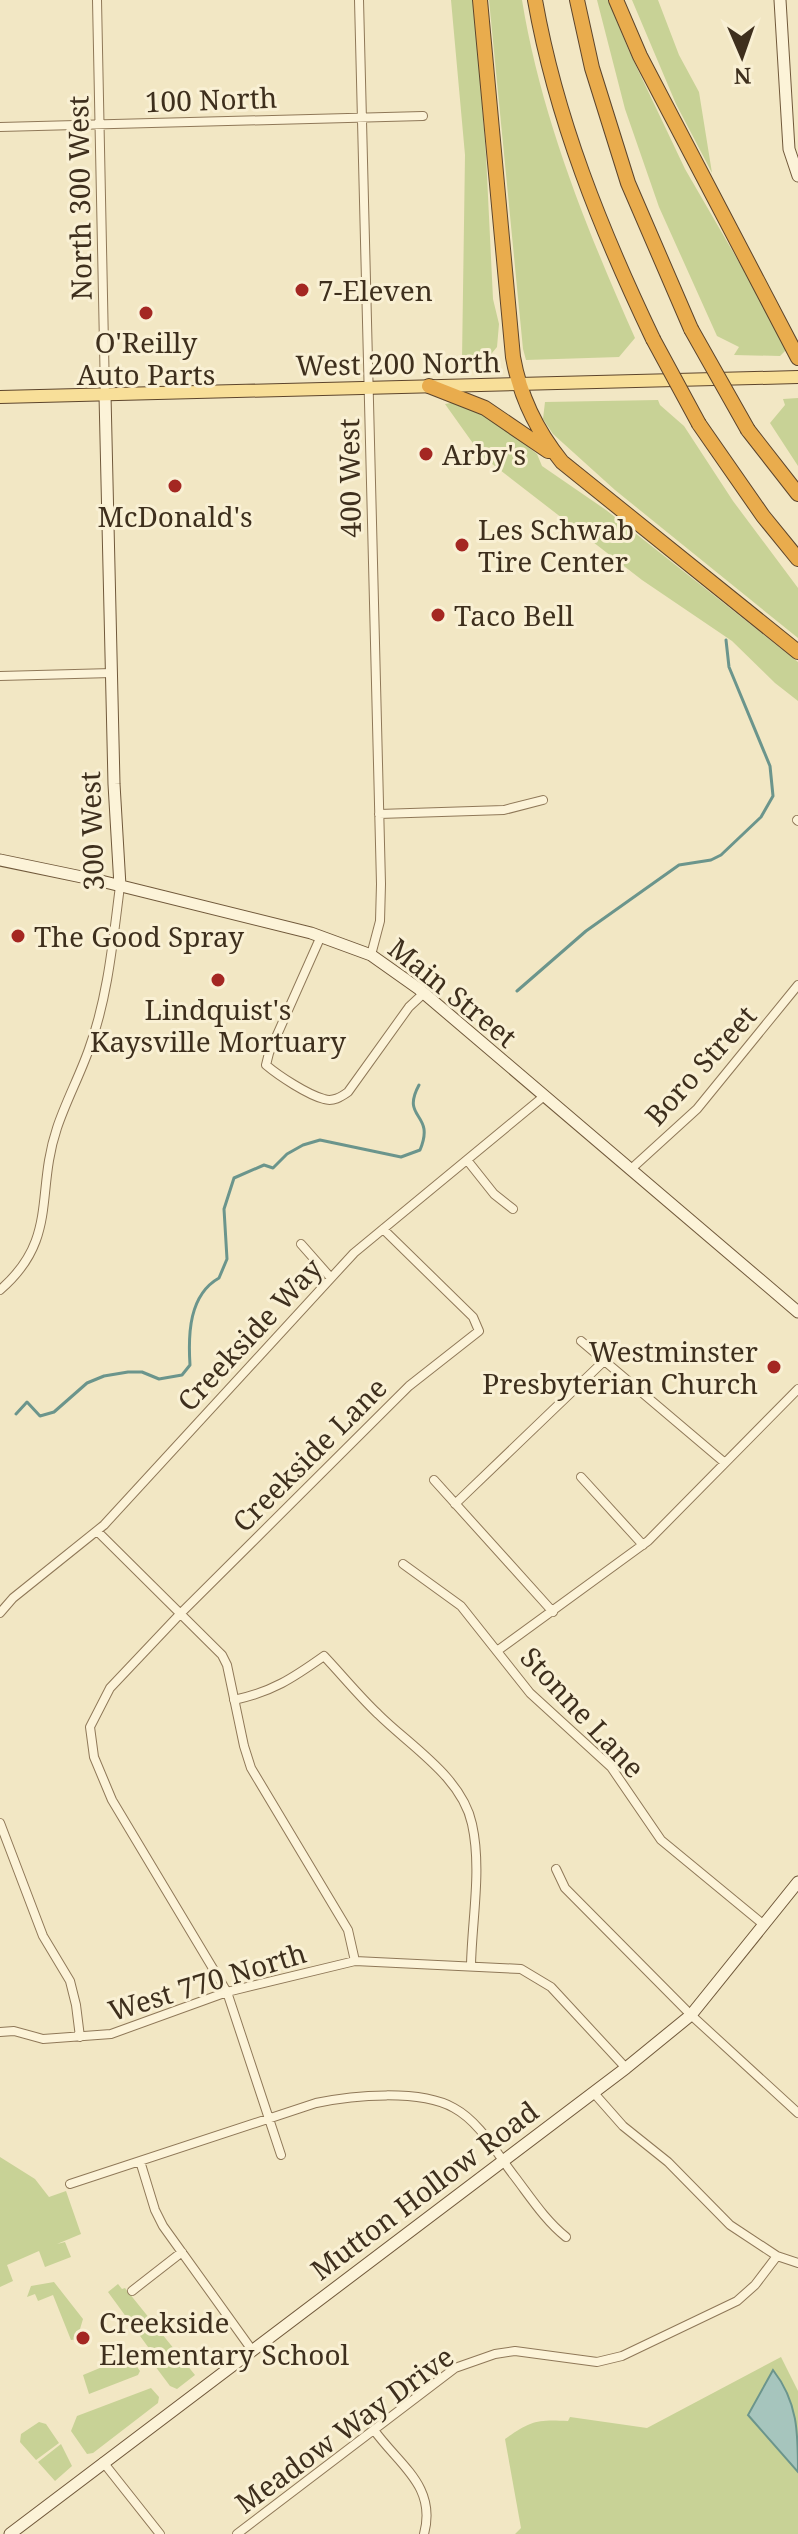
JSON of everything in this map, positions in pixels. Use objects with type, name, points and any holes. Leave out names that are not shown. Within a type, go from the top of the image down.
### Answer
[{"type":"highway","points":[[480,0],[503,258],[518,384],[533,422],[562,462]]},
{"type":"highway","points":[[535,0],[546,59],[586,185],[616,262],[699,424],[763,516],[798,559]]},
{"type":"highway","points":[[577,0],[592,68],[628,183],[691,329],[748,430],[798,494]]},
{"type":"highway","points":[[616,0],[640,56],[798,358]]},
{"type":"highway","points":[[429,386],[485,408],[562,462],[798,652]]},
{"type":"main road","name":"West 200 North","points":[[0,397],[798,377]]},
{"type":"street","name":"North 300 West","points":[[97,0],[105,395]]},
{"type":"street","name":"400 West","points":[[359,0],[379,814],[380,921],[371,955]]},
{"type":"street","points":[[780,0],[789,149],[798,176]]},
{"type":"street","name":"100 North","points":[[0,127],[423,116]]},
{"type":"street","name":"300 West","points":[[0,1290],[18,1274],[39,1238],[57,1129],[90,1047],[99,1013],[120,886],[105,395]]},
{"type":"street","points":[[0,676],[112,673]]},
{"type":"street","points":[[379,814],[504,810],[543,800]]},
{"type":"street","name":"Main Street","points":[[0,860],[321,936],[371,955],[424,993],[798,1312]]},
{"type":"street","points":[[321,936],[273,1042],[266,1065],[291,1081],[326,1100],[339,1098],[348,1092],[409,1007],[424,993]]},
{"type":"street","name":"Boro Street","points":[[630,1170],[697,1109],[798,985]]},
{"type":"street","name":"Creekside Way","points":[[0,1613],[13,1598],[97,1531],[331,1278],[383,1229],[543,1097]]},
{"type":"street","points":[[467,1160],[486,1186],[513,1209]]},
{"type":"street","name":"Creekside Lane","points":[[227,1992],[112,1800],[94,1757],[90,1727],[110,1688],[181,1613],[409,1386],[479,1331],[473,1317],[383,1229]]},
{"type":"street","points":[[301,1244],[331,1278]]},
{"type":"street","points":[[581,1341],[725,1463]]},
{"type":"street","points":[[455,1504],[604,1361]]},
{"type":"street","points":[[497,1651],[643,1545],[798,1389]]},
{"type":"street","points":[[581,1477],[643,1545]]},
{"type":"street","points":[[434,1480],[553,1612]]},
{"type":"street","points":[[97,1531],[222,1655],[251,1768],[348,1930],[355,1961]]},
{"type":"street","name":"Stonne Lane","points":[[403,1564],[461,1606],[530,1693],[611,1767],[661,1840],[764,1925]]},
{"type":"street","points":[[234,1700],[265,1693],[289,1681],[324,1656],[376,1713],[448,1780],[464,1800],[472,1824],[475,1859],[471,1965]]},
{"type":"street","points":[[0,1823],[43,1936],[70,1981],[80,2037]]},
{"type":"street","points":[[556,1869],[565,1888],[691,2015],[798,2113]]},
{"type":"street","name":"Mutton Hollow Road","points":[[10,2534],[626,2068],[691,2015],[798,1882]]},
{"type":"street","name":"West 770 North","points":[[0,2032],[14,2031],[43,2039],[111,2034],[227,1992],[355,1961],[471,1965],[521,1969],[538,1978],[551,1987],[626,2068]]},
{"type":"street","points":[[227,1992],[281,2155]]},
{"type":"street","points":[[593,2092],[623,2126],[668,2162],[730,2225],[777,2256],[798,2263]]},
{"type":"street","points":[[70,2184],[316,2103],[374,2096],[428,2099],[454,2108],[475,2125],[549,2222],[566,2237]]},
{"type":"street","points":[[140,2161],[155,2210],[252,2350]]},
{"type":"street","points":[[132,2291],[182,2252]]},
{"type":"street","name":"Meadow Way Drive","points":[[237,2534],[455,2368],[495,2354],[515,2351],[597,2362],[622,2356],[737,2301],[755,2285],[777,2256]]},
{"type":"street","points":[[374,2430],[391,2454],[418,2482],[427,2500],[428,2518],[424,2534]]},
{"type":"street","points":[[103,2462],[160,2534]]},
{"type":"green space","points":[[451,0],[474,0],[493,299],[499,324],[497,347],[487,359],[462,360],[465,155]]},
{"type":"green space","points":[[489,0],[522,0],[530,44],[553,130],[600,256],[635,338],[619,357],[526,360]]},
{"type":"green space","points":[[597,0],[608,0],[685,169],[787,345],[780,356],[734,355],[739,347],[717,336],[659,207],[625,109]]},
{"type":"green space","points":[[632,0],[658,0],[679,55],[699,92],[712,173],[676,104]]},
{"type":"green space","points":[[798,398],[798,466],[770,423],[785,405],[783,399]]},
{"type":"green space","points":[[658,400],[684,426],[733,501],[798,588],[798,638],[615,490],[553,434],[543,419],[545,402]]},
{"type":"green space","points":[[456,402],[500,424],[537,454],[542,466],[606,510],[798,662],[798,701],[732,641],[642,580],[482,456],[445,404]]},
{"type":"green space","points":[[0,2157],[35,2179],[49,2197],[66,2191],[81,2234],[57,2244],[65,2242],[71,2257],[45,2267],[39,2251],[7,2265],[13,2281],[0,2287]]},
{"type":"green space","points":[[54,2282],[83,2319],[77,2339],[71,2340],[53,2295],[38,2301],[35,2294],[27,2297],[31,2286]]},
{"type":"green space","points":[[118,2284],[125,2288],[195,2375],[177,2389],[170,2386],[155,2366],[159,2362],[108,2292]]},
{"type":"green space","points":[[118,2354],[128,2354],[140,2371],[138,2375],[89,2394],[83,2375],[119,2360]]},
{"type":"green space","points":[[781,2357],[798,2391],[798,2534],[515,2534],[521,2528],[505,2439],[514,2433],[534,2422],[568,2421],[570,2417],[647,2428]]},
{"type":"green space","points":[[151,2388],[159,2397],[158,2403],[93,2453],[87,2454],[71,2431],[77,2416]]},
{"type":"green space","points":[[39,2422],[46,2424],[59,2443],[36,2460],[20,2442],[21,2434]]},
{"type":"green space","points":[[61,2444],[72,2466],[55,2481],[38,2462]]},
{"type":"water","points":[[773,2370],[787,2394],[795,2418],[798,2472],[748,2415]]},
{"type":"waterway","points":[[517,991],[586,931],[679,865],[711,860],[721,855],[761,817],[773,796],[770,766],[729,667],[726,640]]},
{"type":"waterway","points":[[16,1414],[27,1402],[40,1416],[54,1412],[87,1383],[104,1376],[142,1372],[159,1379],[182,1375],[190,1365],[190,1328],[196,1305],[209,1285],[219,1278],[227,1259],[224,1209],[234,1178],[264,1165],[273,1168],[287,1154],[320,1140],[401,1157],[420,1150],[424,1129],[413,1105],[419,1085]]},
{"type":"place","name":"7-Eleven","points":[[302,290]]},
{"type":"place","name":"O'Reilly Auto Parts","points":[[146,313]]},
{"type":"place","name":"Arby's","points":[[426,454]]},
{"type":"place","name":"McDonald's","points":[[175,486]]},
{"type":"place","name":"Les Schwab Tire Center","points":[[462,545]]},
{"type":"place","name":"Taco Bell","points":[[438,615]]},
{"type":"place","name":"The Good Spray","points":[[18,936]]},
{"type":"place","name":"Lindquist's Kaysville Mortuary","points":[[218,980]]},
{"type":"place","name":"Westminster Presbyterian Church","points":[[774,1367]]},
{"type":"place","name":"Creekside Elementary School","points":[[83,2338]]}]
